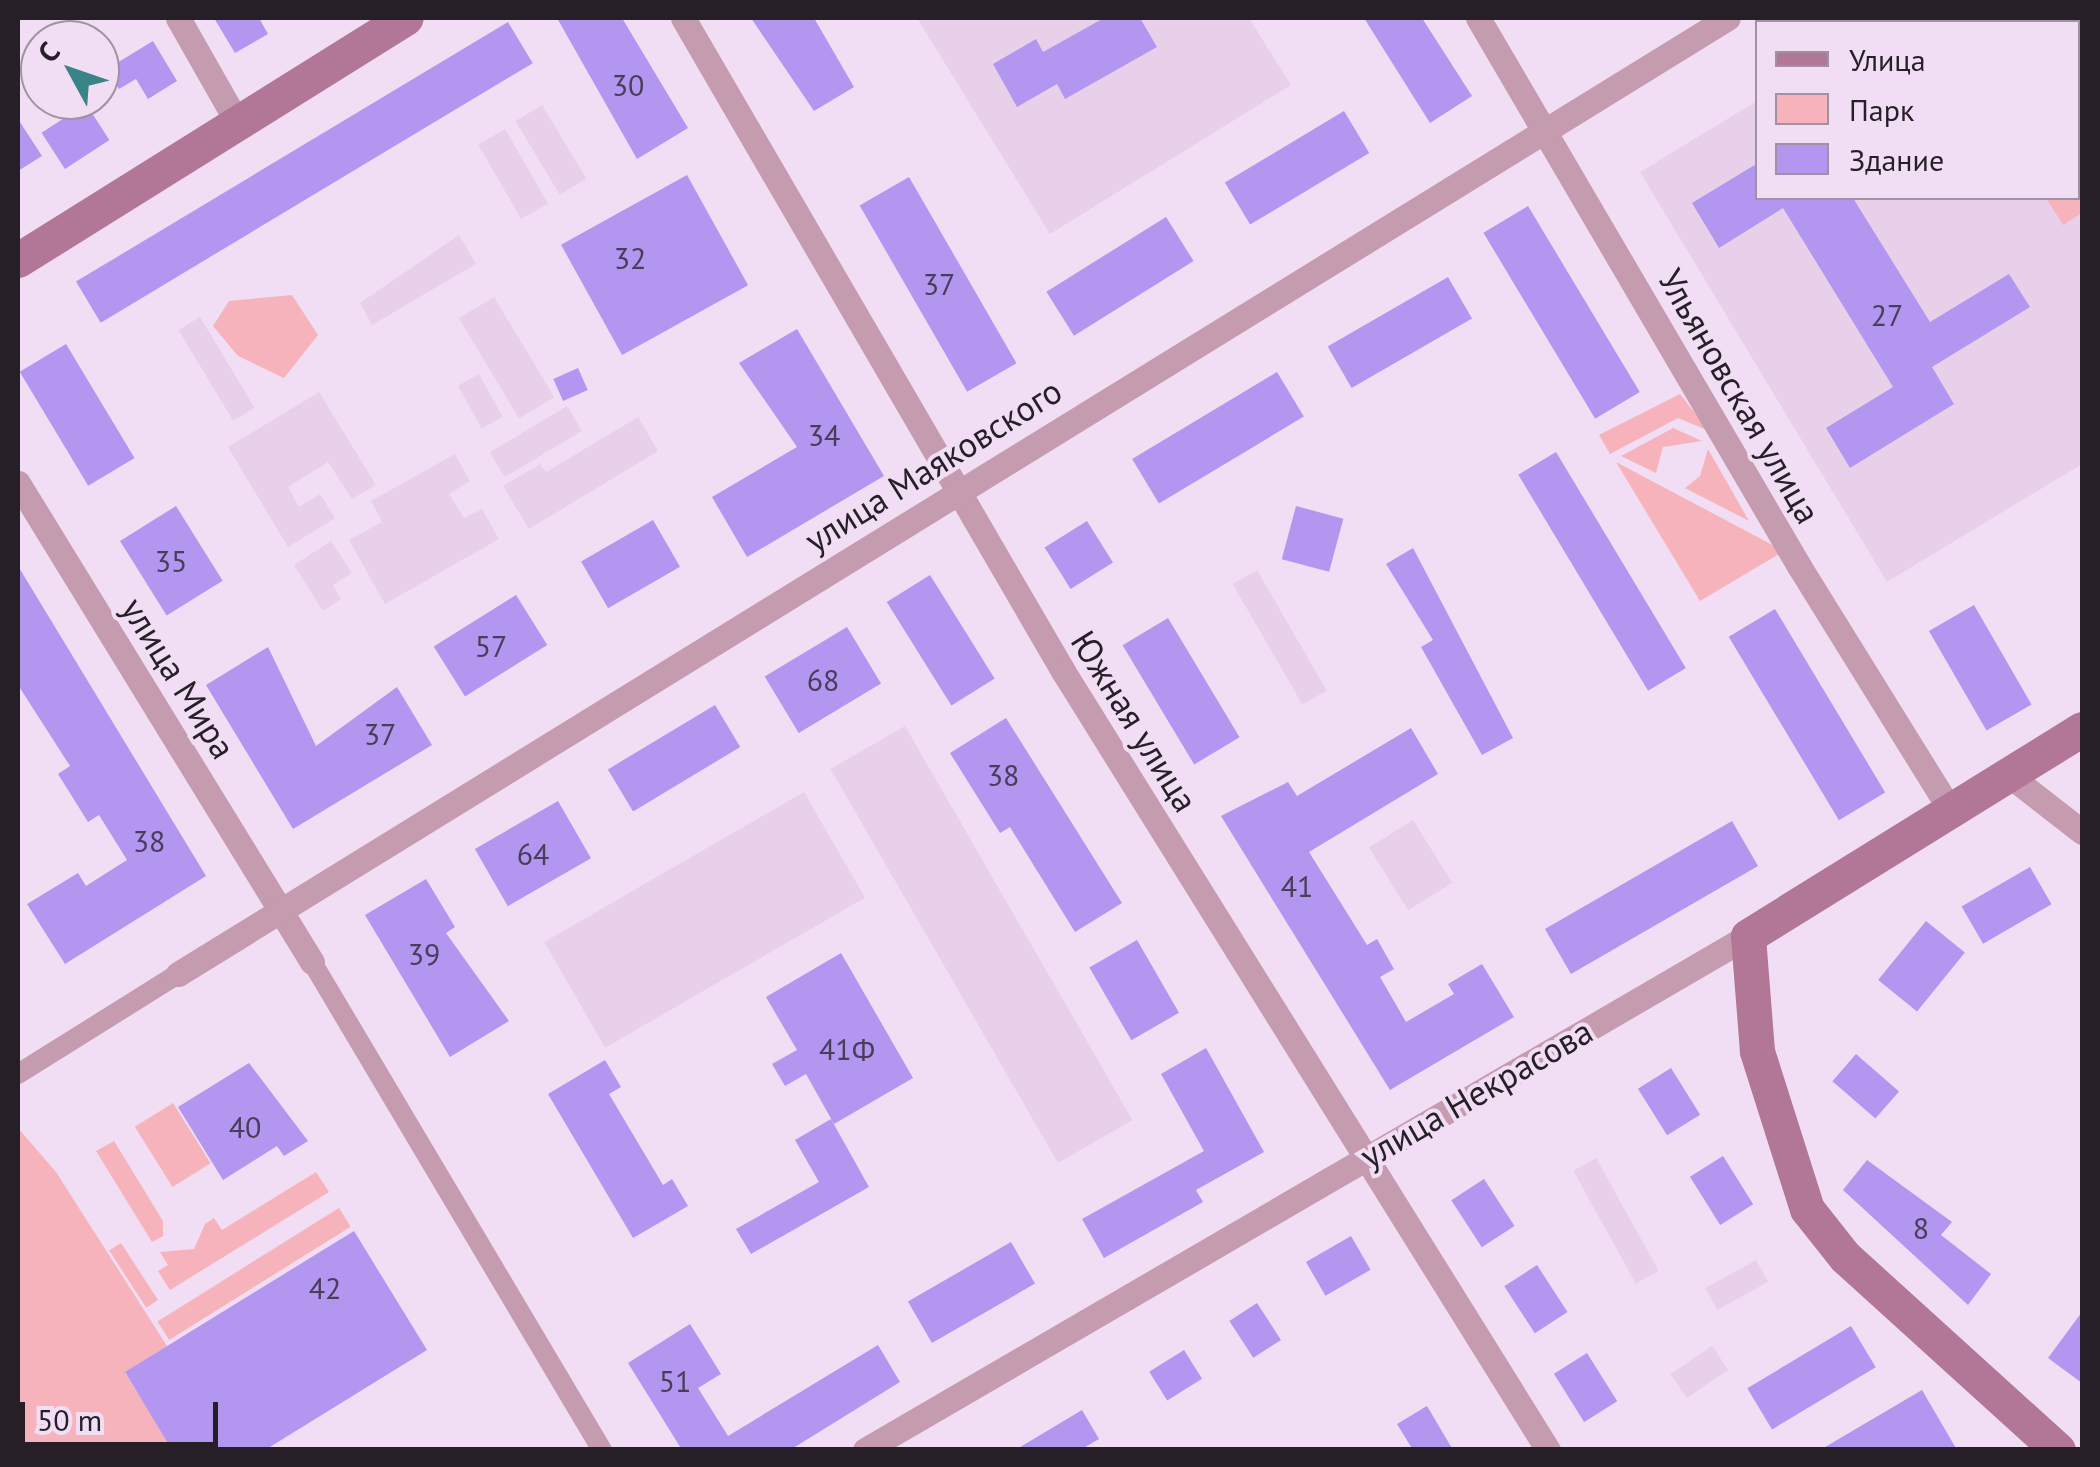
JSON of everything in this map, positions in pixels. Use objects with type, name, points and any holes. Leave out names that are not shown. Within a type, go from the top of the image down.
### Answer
[{"type":"main road","points":[[18,260],[236,120],[406,18]]},
{"type":"main road","name":"улица Некрасова","points":[[1748,936],[1948,806],[2082,729]]},
{"type":"main road","points":[[1748,936],[1757,1052],[1807,1209],[1845,1257],[2039,1445]]},
{"type":"street","points":[[178,18],[236,120]]},
{"type":"street","name":"Южная улица","points":[[683,18],[956,492],[1548,1450]]},
{"type":"street","name":"Ульяновская улица","points":[[1478,18],[1798,566],[1948,806]]},
{"type":"street","name":"улица Маяковского","points":[[178,974],[1728,18]]},
{"type":"street","name":"улица Мира","points":[[18,482],[312,962]]},
{"type":"street","points":[[2005,772],[2082,832]]},
{"type":"street","name":"улица Некрасова","points":[[865,1450],[1748,936]]},
{"type":"street","points":[[312,962],[602,1450]]},
{"type":"street","points":[[18,1074],[178,974]]},
{"type":"shaded area","points":[[917,18],[1249,18],[1291,85],[1050,234]]},
{"type":"shaded area","points":[[2082,18],[2082,464],[1887,582],[1640,172],[1755,102],[1755,200],[2080,200],[2080,20],[1891,20]]},
{"type":"shaded area","points":[[542,105],[586,179],[560,195],[515,121]]},
{"type":"shaded area","points":[[505,129],[548,203],[521,219],[478,144]]},
{"type":"shaded area","points":[[459,235],[476,264],[372,325],[360,303]]},
{"type":"shaded area","points":[[494,297],[554,397],[519,418],[459,318]]},
{"type":"shaded area","points":[[200,317],[255,408],[233,421],[179,330]]},
{"type":"shaded area","points":[[479,374],[503,417],[482,428],[458,386]]},
{"type":"shaded area","points":[[319,392],[376,485],[352,499],[328,462],[288,487],[299,507],[320,494],[335,518],[288,547],[228,447]]},
{"type":"shaded area","points":[[567,406],[582,431],[505,477],[490,452]]},
{"type":"shaded area","points":[[638,417],[658,451],[529,529],[503,486],[540,464],[546,472]]},
{"type":"shaded area","points":[[455,454],[470,481],[449,494],[464,518],[482,509],[499,539],[385,604],[349,540],[382,522],[371,501]]},
{"type":"shaded area","points":[[331,541],[352,573],[333,585],[341,599],[323,611],[294,565]]},
{"type":"shaded area","points":[[1257,570],[1326,690],[1302,704],[1233,584]]},
{"type":"shaded area","points":[[905,726],[1132,1120],[1058,1163],[831,769]]},
{"type":"shaded area","points":[[804,792],[865,898],[605,1048],[544,942]]},
{"type":"shaded area","points":[[1413,820],[1452,883],[1408,910],[1369,848]]},
{"type":"shaded area","points":[[1596,1158],[1659,1271],[1636,1283],[1573,1171]]},
{"type":"shaded area","points":[[1756,1260],[1768,1282],[1717,1310],[1705,1288]]},
{"type":"shaded area","points":[[1712,1346],[1728,1370],[1687,1398],[1671,1374]]},
{"type":"green space","points":[[2080,170],[2082,213],[2063,225],[2047,200],[2080,200]]},
{"type":"green space","points":[[292,295],[318,335],[284,378],[238,356],[213,326],[229,301]]},
{"type":"green space","points":[[1680,394],[1709,431],[1678,418],[1610,454],[1599,435]]},
{"type":"green space","points":[[1673,428],[1702,441],[1663,447],[1656,473],[1621,456]]},
{"type":"green space","points":[[1708,449],[1749,521],[1685,488],[1700,476]]},
{"type":"green space","points":[[1616,462],[1784,551],[1700,601]]},
{"type":"green space","points":[[173,1103],[211,1163],[172,1187],[135,1127]]},
{"type":"green space","points":[[18,1128],[56,1172],[167,1346],[125,1373],[173,1449],[18,1450]]},
{"type":"green space","points":[[114,1141],[163,1221],[163,1236],[152,1242],[96,1151]]},
{"type":"green space","points":[[316,1172],[329,1192],[170,1290],[158,1271],[168,1265],[160,1252],[194,1249],[205,1224],[214,1218],[222,1230]]},
{"type":"green space","points":[[339,1208],[351,1227],[169,1340],[158,1321]]},
{"type":"green space","points":[[121,1243],[158,1300],[146,1308],[109,1251]]},
{"type":"building","points":[[214,18],[259,18],[268,34],[235,53]]},
{"type":"building","points":[[557,18],[622,18],[688,128],[637,159]]},
{"type":"building","points":[[751,18],[814,18],[854,87],[814,111]]},
{"type":"building","points":[[1104,18],[1140,18],[1157,47],[1065,99],[1057,84],[1017,107],[993,64],[1036,39],[1043,52]]},
{"type":"building","points":[[1364,18],[1422,18],[1472,96],[1430,123]]},
{"type":"building","points":[[508,22],[533,63],[101,323],[76,282]]},
{"type":"building","points":[[153,41],[177,81],[148,99],[136,79],[120,88],[120,61]]},
{"type":"building","points":[[1344,111],[1369,153],[1250,225],[1225,183]]},
{"type":"building","points":[[18,119],[42,156],[18,171]]},
{"type":"building","points":[[61,120],[96,120],[109,140],[65,169],[42,133]]},
{"type":"building","points":[[1755,165],[1755,200],[1854,200],[1930,322],[2009,274],[2030,307],[1932,367],[1954,404],[1850,468],[1826,428],[1893,387],[1783,208],[1719,248],[1692,203]]},
{"type":"building","points":[[687,175],[748,285],[622,355],[561,245]]},
{"type":"building","points":[[909,177],[1016,363],[967,392],[860,206]]},
{"type":"building","points":[[1528,206],[1640,392],[1595,419],[1483,233]]},
{"type":"building","points":[[1166,217],[1194,261],[1074,336],[1046,292]]},
{"type":"building","points":[[1448,277],[1472,319],[1352,388],[1328,346]]},
{"type":"building","points":[[797,329],[884,476],[747,557],[712,497],[797,447],[739,363]]},
{"type":"building","points":[[66,344],[135,458],[88,486],[20,372]]},
{"type":"building","points":[[578,368],[588,390],[563,401],[553,379]]},
{"type":"building","points":[[1277,372],[1304,417],[1159,504],[1132,459]]},
{"type":"building","points":[[1556,452],[1686,668],[1648,691],[1518,475]]},
{"type":"building","points":[[176,506],[223,581],[167,616],[120,541]]},
{"type":"building","points":[[1296,506],[1343,519],[1329,572],[1282,559]]},
{"type":"building","points":[[653,520],[680,567],[608,608],[581,562]]},
{"type":"building","points":[[1087,521],[1113,563],[1071,589],[1045,547]]},
{"type":"building","points":[[1413,548],[1513,738],[1482,755],[1421,647],[1433,640],[1386,564]]},
{"type":"building","points":[[18,566],[206,876],[65,964],[27,904],[78,873],[86,886],[127,860],[99,815],[88,822],[58,774],[70,766],[18,685]]},
{"type":"building","points":[[930,575],[995,678],[951,705],[887,602]]},
{"type":"building","points":[[516,595],[547,645],[465,696],[434,646]]},
{"type":"building","points":[[1974,605],[2032,705],[1986,731],[1929,631]]},
{"type":"building","points":[[1775,609],[1885,792],[1839,820],[1729,637]]},
{"type":"building","points":[[1168,618],[1240,737],[1194,764],[1123,645]]},
{"type":"building","points":[[847,627],[881,684],[799,733],[765,676]]},
{"type":"building","points":[[268,647],[316,746],[397,687],[432,745],[293,829],[206,685]]},
{"type":"building","points":[[715,705],[740,747],[633,811],[608,769]]},
{"type":"building","points":[[1006,718],[1122,903],[1075,932],[1010,827],[1000,833],[950,753]]},
{"type":"building","points":[[1411,728],[1438,774],[1309,852],[1367,945],[1377,939],[1394,969],[1380,977],[1406,1022],[1454,994],[1448,984],[1482,964],[1514,1017],[1390,1090],[1221,816],[1288,782],[1297,796]]},
{"type":"building","points":[[558,801],[591,858],[508,906],[475,849]]},
{"type":"building","points":[[1732,821],[1758,866],[1571,974],[1545,929]]},
{"type":"building","points":[[2030,867],[2052,904],[1983,944],[1962,906]]},
{"type":"building","points":[[426,879],[455,927],[446,933],[509,1021],[450,1057],[365,915]]},
{"type":"building","points":[[1926,921],[1965,952],[1917,1012],[1878,980]]},
{"type":"building","points":[[1137,940],[1179,1013],[1131,1040],[1089,967]]},
{"type":"building","points":[[841,953],[913,1078],[834,1124],[806,1074],[785,1086],[772,1064],[797,1050],[766,997]]},
{"type":"building","points":[[1206,1048],[1264,1152],[1196,1190],[1203,1202],[1104,1258],[1082,1219],[1204,1151],[1161,1074]]},
{"type":"building","points":[[1856,1054],[1899,1091],[1875,1119],[1832,1081]]},
{"type":"building","points":[[605,1060],[621,1087],[609,1094],[663,1185],[672,1179],[688,1206],[633,1238],[548,1094]]},
{"type":"building","points":[[249,1063],[308,1141],[284,1156],[277,1146],[223,1180],[178,1107]]},
{"type":"building","points":[[1671,1068],[1700,1115],[1667,1135],[1638,1089]]},
{"type":"building","points":[[831,1119],[869,1187],[751,1254],[736,1229],[819,1182],[795,1140]]},
{"type":"building","points":[[1723,1156],[1753,1204],[1720,1225],[1690,1177]]},
{"type":"building","points":[[1867,1160],[1952,1222],[1941,1235],[1991,1274],[1968,1305],[1843,1190]]},
{"type":"building","points":[[1484,1179],[1514,1226],[1482,1247],[1451,1200]]},
{"type":"building","points":[[354,1231],[427,1350],[265,1450],[172,1450],[125,1372]]},
{"type":"building","points":[[1351,1236],[1370,1270],[1325,1296],[1306,1262]]},
{"type":"building","points":[[1011,1242],[1035,1284],[932,1343],[908,1302]]},
{"type":"building","points":[[1537,1265],[1567,1312],[1535,1333],[1504,1286]]},
{"type":"building","points":[[1257,1303],[1281,1340],[1253,1358],[1229,1321]]},
{"type":"building","points":[[2082,1312],[2082,1383],[2048,1358]]},
{"type":"building","points":[[690,1324],[721,1374],[698,1388],[728,1436],[878,1345],[900,1382],[790,1450],[682,1450],[628,1363]]},
{"type":"building","points":[[1851,1326],[1876,1367],[1772,1429],[1747,1388]]},
{"type":"building","points":[[1184,1350],[1202,1379],[1167,1401],[1149,1372]]},
{"type":"building","points":[[1587,1353],[1617,1401],[1584,1422],[1554,1374]]},
{"type":"building","points":[[1922,1390],[1957,1450],[1820,1450]]},
{"type":"building","points":[[1427,1406],[1453,1450],[1413,1450],[1397,1424]]},
{"type":"building","points":[[1082,1410],[1099,1439],[1080,1450],[1015,1450]]}]
